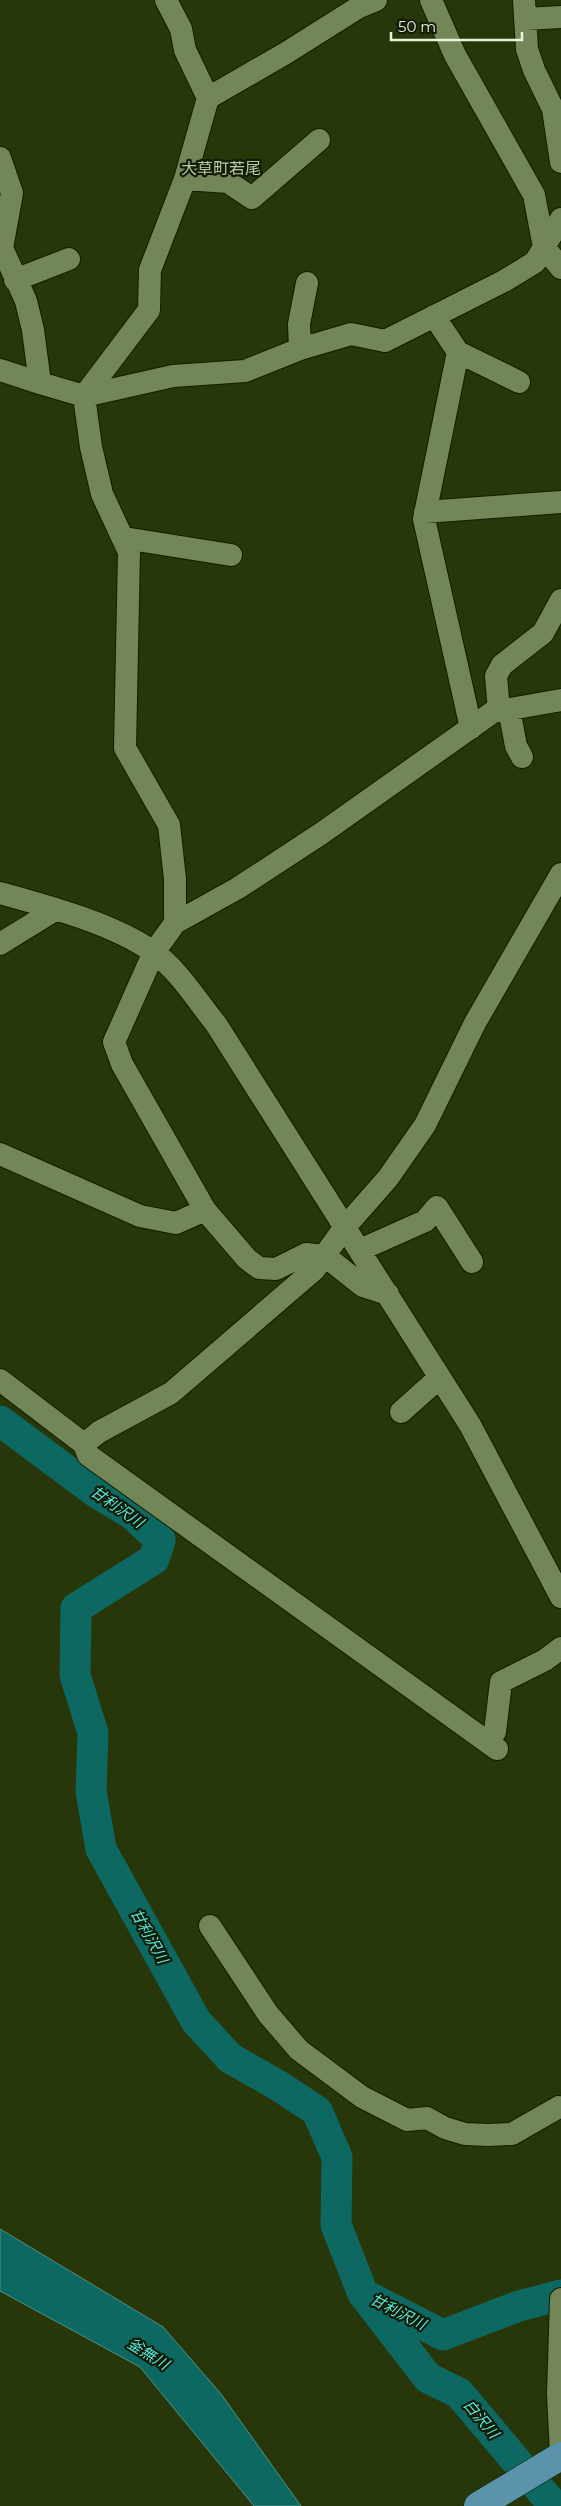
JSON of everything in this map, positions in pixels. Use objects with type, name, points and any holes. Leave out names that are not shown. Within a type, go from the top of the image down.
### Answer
[{"type":"main road","points":[[478,2506],[556,2458]]},
{"type":"street","points":[[166,0],[181,29],[185,50],[208,98],[185,179],[150,270],[149,310],[84,396],[90,447],[102,494],[129,552],[130,580],[125,748],[169,825],[175,879],[175,923]]},
{"type":"street","points":[[431,0],[455,55],[534,195],[544,247],[561,268]]},
{"type":"street","points":[[208,98],[363,2]]},
{"type":"street","points":[[561,17],[524,10],[527,49],[534,70],[553,109],[561,162]]},
{"type":"street","points":[[185,179],[228,182],[252,198],[319,140]]},
{"type":"street","points":[[0,158],[12,193],[2,248],[26,301],[40,383]]},
{"type":"street","points":[[0,370],[84,396],[173,376],[245,371],[300,349],[351,334],[385,341],[504,281],[535,262],[561,219]]},
{"type":"street","points":[[15,280],[69,259]]},
{"type":"street","points":[[300,349],[299,324],[307,283]]},
{"type":"street","points":[[434,316],[458,352],[519,382]]},
{"type":"street","points":[[458,352],[424,519],[471,728]]},
{"type":"street","points":[[425,512],[561,502]]},
{"type":"street","points":[[124,538],[231,555]]},
{"type":"street","points":[[522,757],[516,746],[504,710],[496,676],[502,665],[543,633],[561,600]]},
{"type":"street","points":[[388,1294],[363,1286],[324,1256],[306,1254],[276,1269],[259,1268],[247,1259],[205,1210],[122,1064],[114,1042],[154,952],[175,923],[238,888],[314,838],[493,712],[561,700]]},
{"type":"street","points":[[84,1444],[99,1432],[171,1393],[314,1270],[345,1227],[388,1178],[425,1125],[475,1023],[561,874]]},
{"type":"street","points":[[0,893],[110,929],[154,952],[180,979],[216,1024],[470,1424],[561,1597]]},
{"type":"street","points":[[0,944],[55,910]]},
{"type":"street","points":[[0,1154],[140,1216],[176,1222],[205,1210]]},
{"type":"street","points":[[360,1250],[425,1220],[437,1207],[472,1262]]},
{"type":"street","points":[[401,1412],[440,1377]]},
{"type":"street","points":[[0,1380],[84,1444],[88,1454],[492,1745],[501,1682],[545,1660],[561,1648]]},
{"type":"street","points":[[210,1926],[268,2014],[299,2050],[362,2097],[407,2120],[427,2118],[444,2128],[465,2134],[512,2134],[559,2107]]},
{"type":"street","points":[[556,2458],[561,2298]]},
{"type":"water","name":"釜無川","points":[[0,2229],[163,2327],[221,2394],[301,2506],[254,2506],[140,2367],[0,2291]]},
{"type":"waterway","name":"甘利沢川","points":[[0,1421],[97,1493],[132,1514],[160,1540],[154,1559],[76,1608],[75,1675],[93,1733],[91,1791],[101,1849],[196,2021],[230,2058],[279,2086],[317,2111],[337,2157],[336,2225],[363,2294],[443,2335],[519,2306],[561,2295]]},
{"type":"waterway","name":"白沢川","points":[[368,2300],[428,2378],[459,2393],[554,2506]]},
{"type":"district","name":"大草町若尾","points":[[221,168]]}]
